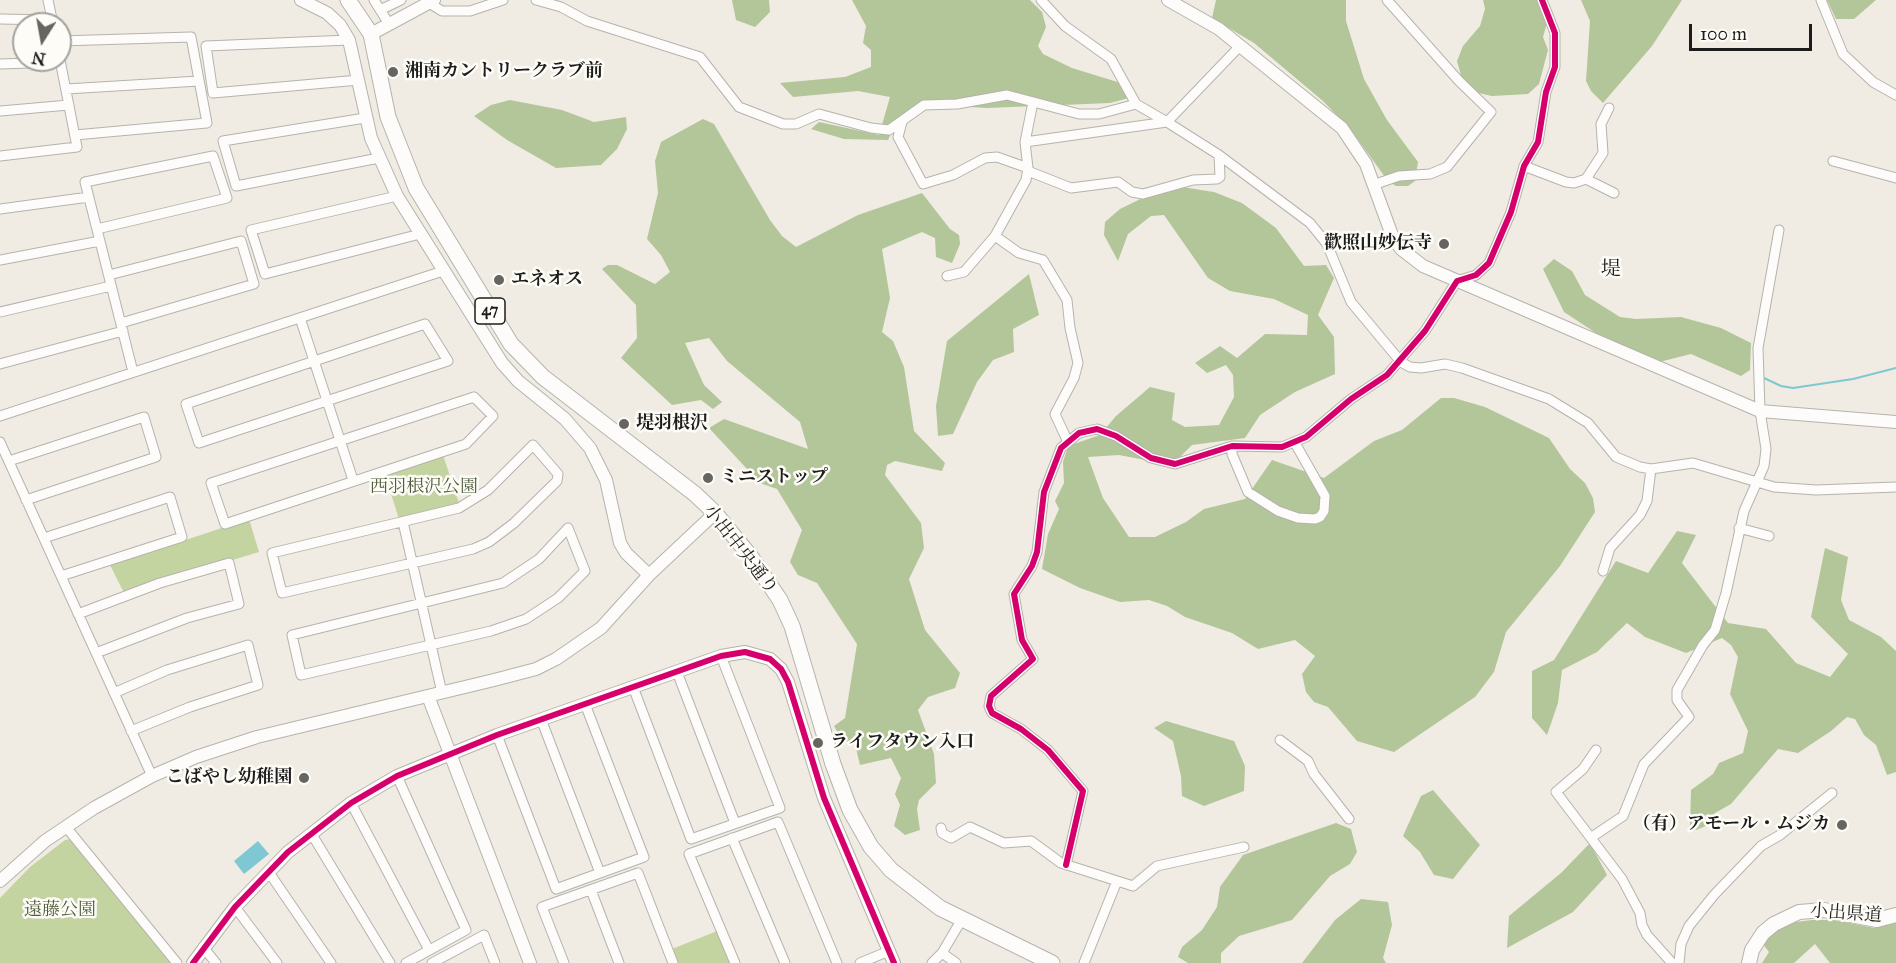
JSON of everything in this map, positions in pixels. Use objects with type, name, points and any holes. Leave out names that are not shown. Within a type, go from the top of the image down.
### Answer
[{"type":"main road","name":"47","points":[[348,0],[371,34]]},
{"type":"main road","name":"小出中央通り","points":[[371,34],[386,110],[405,164],[427,209],[511,344],[543,377],[695,494],[715,513],[751,557],[784,608],[792,626],[833,764],[850,810],[871,847],[891,870],[918,892],[962,919],[1052,963]]},
{"type":"main road","name":"小出県道","points":[[1749,963],[1752,950],[1763,933],[1774,924],[1799,912],[1824,910],[1876,920],[1896,915]]},
{"type":"street","points":[[301,0],[327,13],[340,25],[349,40],[365,118],[379,158],[397,196],[501,363],[518,381],[565,418],[590,448],[606,480],[620,543],[626,553],[650,575]]},
{"type":"street","points":[[374,0],[389,24]]},
{"type":"street","points":[[380,10],[401,0]]},
{"type":"street","points":[[371,34],[431,2],[442,11],[470,10],[503,0]]},
{"type":"street","points":[[536,0],[561,7],[587,21],[700,57],[739,107],[783,124],[796,124],[819,114],[871,128],[889,130],[924,105],[957,104],[1007,95],[1079,114],[1098,114],[1136,104]]},
{"type":"street","points":[[1041,0],[1065,26],[1111,59],[1136,104],[1220,155],[1320,234],[1352,302],[1401,362],[1410,367],[1421,368],[1445,364],[1462,368],[1549,399],[1588,423],[1616,457],[1651,469],[1693,463],[1774,487],[1816,490],[1896,487]]},
{"type":"street","points":[[1168,0],[1219,29],[1342,128],[1357,147],[1386,223],[1401,249],[1423,266],[1760,411],[1896,422]]},
{"type":"street","points":[[1373,185],[1399,176],[1430,174],[1447,167],[1491,112],[1459,81],[1387,0]]},
{"type":"street","points":[[1066,864],[1083,791],[1048,750],[1021,729],[992,713],[989,706],[991,696],[1033,659],[1020,634],[1014,594],[1032,566],[1037,552],[1044,492],[1061,447],[1067,440],[1079,433],[1097,429],[1116,436],[1150,458],[1176,464],[1232,446],[1270,449],[1295,443],[1351,399],[1379,382],[1401,362],[1425,331],[1457,281],[1476,275],[1489,262],[1511,212],[1524,166],[1538,142],[1546,92],[1556,57],[1555,33],[1542,0]]},
{"type":"street","points":[[1821,0],[1843,54],[1873,82],[1896,95]]},
{"type":"street","points":[[72,41],[191,37],[207,123],[75,135]]},
{"type":"street","points":[[349,40],[206,46],[213,93],[359,80]]},
{"type":"street","points":[[1025,142],[1167,122],[1240,46]]},
{"type":"street","points":[[0,156],[77,147],[62,72]]},
{"type":"street","points":[[66,89],[199,81]]},
{"type":"street","points":[[947,276],[963,272],[995,236],[1016,200],[1028,170],[1025,142],[1034,102]]},
{"type":"street","points":[[0,111],[69,105]]},
{"type":"street","points":[[1524,166],[1566,182],[1575,183],[1586,179],[1603,153],[1600,124],[1608,108]]},
{"type":"street","points":[[365,118],[223,141],[236,186],[379,158]]},
{"type":"street","points":[[902,122],[898,137],[923,184],[953,175],[985,158],[997,157],[1071,188],[1118,182],[1132,192],[1143,194],[1193,180],[1217,179],[1220,177],[1220,155]]},
{"type":"street","points":[[97,229],[227,198],[213,156],[85,182],[133,372]]},
{"type":"street","points":[[1833,161],[1896,178]]},
{"type":"street","points":[[1586,179],[1614,193]]},
{"type":"street","points":[[397,196],[251,230],[265,274],[420,234]]},
{"type":"street","points":[[0,209],[89,197]]},
{"type":"street","points":[[1592,837],[1615,824],[1623,816],[1644,764],[1689,717],[1675,695],[1703,645],[1715,630],[1726,593],[1739,528],[1755,482],[1764,466],[1766,449],[1760,411],[1758,348],[1779,230]]},
{"type":"street","points":[[995,236],[1019,253],[1043,260],[1067,300],[1070,328],[1078,363],[1074,378],[1055,414],[1067,440]]},
{"type":"street","points":[[0,260],[100,241]]},
{"type":"street","points":[[0,364],[254,284],[241,241],[109,274]]},
{"type":"street","points":[[0,416],[443,271]]},
{"type":"street","points":[[0,312],[111,286]]},
{"type":"street","points":[[300,318],[353,480]]},
{"type":"street","points":[[425,324],[448,362],[199,443],[186,404],[314,361],[425,324]]},
{"type":"street","points":[[474,397],[494,416],[466,444],[353,480],[225,524],[211,483],[474,397]]},
{"type":"street","points":[[9,461],[144,417],[156,457],[26,500]]},
{"type":"street","points":[[0,442],[152,776]]},
{"type":"street","points":[[1232,446],[1232,454],[1248,492],[1278,511],[1298,518],[1315,519],[1320,517],[1324,511],[1325,496],[1295,443]]},
{"type":"street","points":[[533,445],[558,474],[557,481],[514,523],[489,542],[412,563],[282,594],[272,553],[442,513],[474,500],[533,445]]},
{"type":"street","points":[[1604,571],[1610,548],[1641,515],[1647,501],[1651,469]]},
{"type":"street","points":[[44,538],[170,497],[182,537],[61,576]]},
{"type":"street","points":[[0,881],[22,860],[66,826],[152,776],[206,754],[257,737],[536,669],[556,659],[601,628],[650,575],[715,513]]},
{"type":"street","points":[[402,522],[442,693]]},
{"type":"street","points":[[568,528],[585,571],[558,598],[526,619],[491,631],[301,675],[292,635],[422,604],[503,583],[539,559],[568,528]]},
{"type":"street","points":[[1739,528],[1768,536]]},
{"type":"street","points":[[78,615],[151,586],[229,563],[239,604],[187,618],[96,653]]},
{"type":"street","points":[[114,693],[167,670],[248,645],[258,685],[190,707],[131,731]]},
{"type":"street","points":[[193,963],[235,907],[268,871],[310,833],[351,803],[398,776],[449,752],[541,719],[721,657],[745,652],[759,654],[781,669],[788,682],[824,798],[894,963]]},
{"type":"street","points":[[633,687],[691,839],[735,824],[780,807],[721,657]]},
{"type":"street","points":[[677,672],[735,824]]},
{"type":"street","points":[[428,696],[530,963]]},
{"type":"street","points":[[497,735],[556,890],[644,857],[585,704]]},
{"type":"street","points":[[541,719],[600,873]]},
{"type":"street","points":[[1280,740],[1308,761],[1314,774],[1349,819]]},
{"type":"street","points":[[1596,750],[1582,769],[1556,792],[1622,879],[1640,913],[1647,935],[1672,963]]},
{"type":"street","points":[[398,776],[466,930],[406,963]]},
{"type":"street","points":[[1678,963],[1681,944],[1689,926],[1721,888],[1761,846],[1780,835],[1832,793]]},
{"type":"street","points":[[351,803],[429,950]]},
{"type":"street","points":[[735,963],[689,854],[778,822],[837,963]]},
{"type":"street","points":[[66,826],[177,963]]},
{"type":"street","points":[[941,828],[942,834],[951,838],[970,827],[1004,843],[1031,841],[1050,857],[1133,886],[1157,866],[1244,847]]},
{"type":"street","points":[[310,833],[390,963]]},
{"type":"street","points":[[732,838],[785,963]]},
{"type":"street","points":[[268,871],[331,963]]},
{"type":"street","points":[[564,963],[542,907],[638,873],[673,963]]},
{"type":"street","points":[[1084,963],[1117,881]]},
{"type":"street","points":[[591,890],[619,963]]},
{"type":"street","points":[[235,907],[277,963]]},
{"type":"street","points":[[932,963],[942,953],[962,919]]},
{"type":"street","points":[[438,962],[484,935],[495,963]]},
{"type":"street","points":[[203,947],[216,963]]},
{"type":"street","points":[[860,963],[889,951]]},
{"type":"street","points":[[942,953],[956,963]]},
{"type":"green space","points":[[732,0],[769,0],[770,12],[755,27],[736,20]]},
{"type":"green space","points":[[852,0],[1030,0],[1042,12],[1046,27],[1038,46],[1043,54],[1072,68],[1127,85],[1129,98],[1110,103],[987,108],[918,104],[899,117],[888,140],[844,139],[811,129],[819,122],[879,135],[890,97],[858,91],[793,97],[780,83],[845,77],[871,67],[871,50],[863,43],[866,26]]},
{"type":"green space","points":[[1216,0],[1346,0],[1346,21],[1364,79],[1387,120],[1418,162],[1415,181],[1408,186],[1396,186],[1388,181],[1351,130],[1323,101],[1254,43],[1212,18]]},
{"type":"green space","points":[[1483,0],[1541,0],[1547,23],[1543,37],[1548,50],[1539,84],[1528,94],[1492,96],[1474,92],[1462,79],[1457,61],[1463,46],[1480,26],[1485,9]]},
{"type":"green space","points":[[1581,0],[1682,0],[1652,46],[1603,103],[1591,91],[1586,81],[1590,21]]},
{"type":"green space","points":[[1827,0],[1876,0],[1854,19],[1836,19]]},
{"type":"green space","points":[[510,100],[562,110],[594,122],[626,117],[627,129],[617,149],[601,165],[556,168],[507,140],[474,116],[491,105]]},
{"type":"green space","points":[[703,119],[714,124],[770,220],[782,236],[796,247],[858,215],[922,193],[950,229],[959,235],[960,244],[952,263],[936,257],[935,238],[922,232],[882,249],[890,298],[882,332],[893,341],[904,367],[914,431],[945,463],[942,471],[895,461],[887,465],[885,475],[921,523],[924,548],[909,579],[925,630],[960,673],[955,688],[928,697],[918,710],[934,754],[936,783],[919,800],[917,809],[920,830],[905,835],[894,826],[900,805],[895,794],[901,778],[891,758],[860,765],[855,744],[842,740],[834,726],[845,718],[857,644],[817,583],[798,575],[790,562],[802,530],[777,489],[760,483],[709,428],[724,419],[808,449],[800,422],[727,361],[709,338],[685,343],[704,385],[722,402],[713,409],[701,400],[672,405],[621,358],[637,338],[636,305],[602,269],[608,265],[617,265],[655,284],[670,272],[661,255],[647,239],[658,193],[655,161],[661,142]]},
{"type":"green space","points":[[1169,185],[1214,192],[1242,203],[1276,228],[1304,266],[1326,265],[1334,278],[1318,315],[1334,337],[1335,374],[1295,392],[1260,415],[1245,438],[1192,445],[1179,458],[1156,462],[1119,455],[1088,457],[1103,498],[1129,537],[1155,537],[1186,522],[1204,509],[1245,499],[1272,460],[1324,478],[1374,441],[1402,430],[1441,398],[1454,398],[1485,407],[1549,438],[1570,469],[1585,483],[1593,498],[1595,512],[1560,566],[1506,632],[1494,672],[1475,697],[1394,752],[1357,741],[1328,707],[1314,702],[1306,692],[1302,674],[1315,656],[1295,640],[1258,649],[1232,633],[1185,617],[1167,606],[1149,600],[1120,602],[1080,588],[1042,569],[1048,534],[1059,509],[1055,501],[1064,483],[1063,462],[1068,446],[1100,435],[1116,416],[1150,387],[1175,393],[1172,420],[1185,427],[1219,425],[1234,397],[1233,375],[1226,365],[1207,373],[1195,363],[1220,346],[1237,358],[1265,334],[1307,335],[1308,315],[1274,299],[1230,291],[1208,278],[1164,215],[1151,216],[1128,234],[1118,261],[1104,235],[1105,222],[1120,209]]},
{"type":"green space","points":[[1554,259],[1572,271],[1585,295],[1620,317],[1636,319],[1681,317],[1721,328],[1751,343],[1750,370],[1741,376],[1691,354],[1659,362],[1599,335],[1564,312],[1543,269]]},
{"type":"green space","points":[[1029,274],[1039,315],[1013,329],[1014,352],[993,360],[977,382],[953,434],[938,436],[936,406],[947,341]]},
{"type":"green space","name":"西羽根沢公園","points":[[443,455],[459,503],[399,519],[385,475]]},
{"type":"green space","points":[[249,519],[259,552],[124,593],[110,565]]},
{"type":"green space","points":[[1677,531],[1696,535],[1682,563],[1728,623],[1766,629],[1796,663],[1830,677],[1848,654],[1811,617],[1825,548],[1848,557],[1841,600],[1849,620],[1881,637],[1896,651],[1896,772],[1887,775],[1876,745],[1864,735],[1855,719],[1847,717],[1831,731],[1798,753],[1778,749],[1731,804],[1715,813],[1706,826],[1696,830],[1690,825],[1691,790],[1713,774],[1719,763],[1743,753],[1748,731],[1730,694],[1738,657],[1731,645],[1722,638],[1686,653],[1645,637],[1627,623],[1597,652],[1562,670],[1558,703],[1547,735],[1532,718],[1532,671],[1554,660],[1616,561],[1648,573]]},
{"type":"green space","points":[[1166,721],[1234,741],[1245,766],[1244,791],[1204,806],[1182,796],[1181,776],[1173,741],[1154,728]]},
{"type":"green space","points":[[1433,790],[1480,845],[1453,879],[1434,875],[1420,852],[1403,836],[1421,796]]},
{"type":"green space","points":[[1336,823],[1351,829],[1357,852],[1350,864],[1330,876],[1292,920],[1239,936],[1221,953],[1221,963],[1188,963],[1178,957],[1182,947],[1202,930],[1217,907],[1220,887],[1243,855]]},
{"type":"green space","name":"遠藤公園","points":[[71,839],[171,963],[0,963],[0,898],[30,867],[65,840]]},
{"type":"green space","points":[[1590,843],[1607,875],[1573,912],[1507,948],[1509,916],[1561,873]]},
{"type":"green space","points":[[1361,899],[1388,902],[1392,925],[1383,958],[1386,963],[1302,963],[1335,920]]},
{"type":"green space","points":[[1835,920],[1875,928],[1896,922],[1896,963],[1830,963],[1815,944],[1794,963],[1762,963],[1769,952],[1762,943],[1775,930],[1788,923]]},
{"type":"green space","points":[[717,931],[731,963],[677,963],[672,949]]},
{"type":"water","points":[[258,841],[269,854],[244,874],[234,861]]},
{"type":"waterway","points":[[1764,378],[1781,386],[1793,388],[1853,379],[1896,368]]},
{"type":"cycle path","points":[[1066,865],[1083,791],[1048,750],[1021,729],[992,713],[989,706],[991,696],[1033,659],[1022,640],[1014,594],[1032,566],[1037,552],[1044,492],[1061,448],[1079,433],[1097,429],[1116,436],[1151,458],[1175,464],[1232,446],[1282,447],[1306,437],[1351,399],[1387,375],[1425,331],[1457,281],[1476,275],[1489,263],[1511,212],[1524,166],[1538,142],[1546,92],[1555,67],[1555,33],[1542,0]]},
{"type":"cycle path","points":[[193,963],[235,907],[288,852],[351,803],[397,776],[497,735],[721,656],[745,652],[770,659],[781,669],[788,682],[824,798],[894,963]]},
{"type":"place","name":"湘南カントリークラブ前","points":[[393,72]]},
{"type":"place","name":"歡照山妙伝寺","points":[[1444,244]]},
{"type":"place","name":"エネオス","points":[[499,280]]},
{"type":"place","name":"堤羽根沢","points":[[624,424]]},
{"type":"place","name":"ミニストップ","points":[[708,478]]},
{"type":"place","name":"ライフタウン入口","points":[[818,743]]},
{"type":"place","name":"こばやし幼稚園","points":[[304,778]]},
{"type":"place","name":"（有）アモール・ムジカ","points":[[1842,825]]},
{"type":"district","name":"堤","points":[[1611,270]]}]
